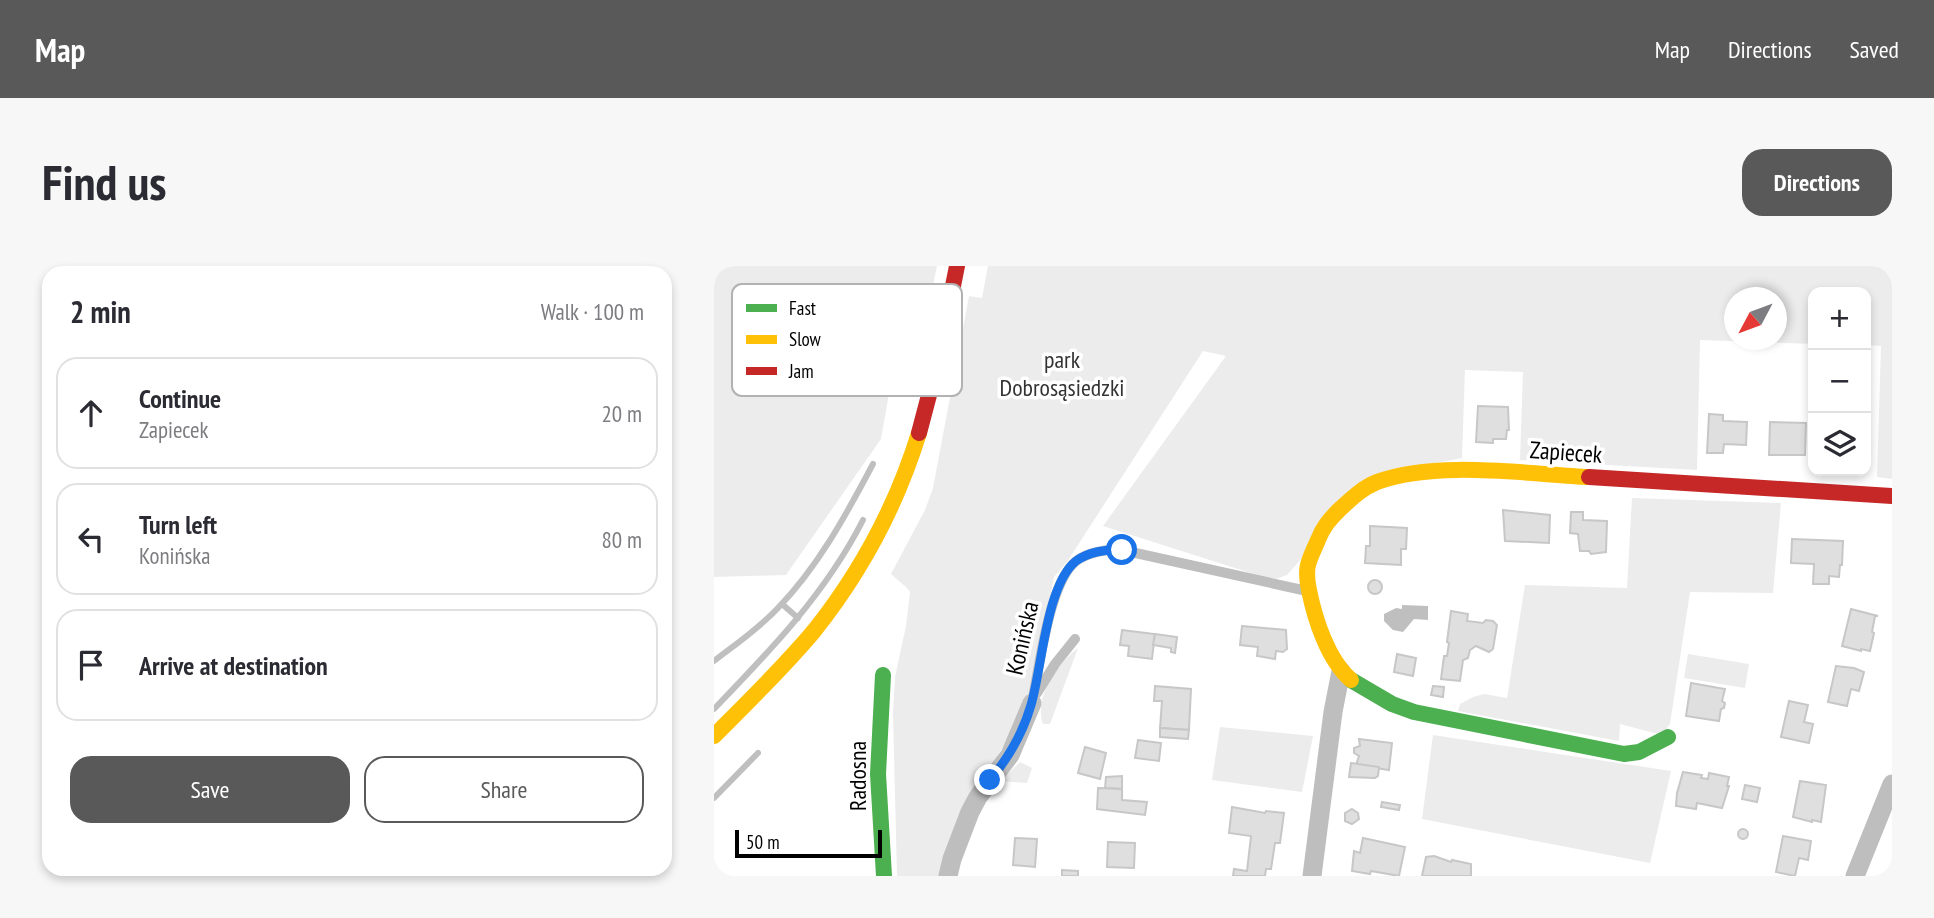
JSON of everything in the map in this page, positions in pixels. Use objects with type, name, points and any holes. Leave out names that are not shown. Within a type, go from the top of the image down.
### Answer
[{"type":"street","points":[[954,284],[957,266]]},
{"type":"street","points":[[714,736],[818,625],[870,549],[899,492],[920,436],[931,396]]},
{"type":"street","name":"Zapiecek","points":[[1668,737],[1639,752],[1624,754],[1437,718],[1392,704],[1370,693],[1341,671],[1320,629],[1308,592],[1305,571],[1322,526],[1357,493],[1377,482],[1442,471],[1484,471],[1892,496]]},
{"type":"street","points":[[1312,876],[1333,712],[1341,671]]},
{"type":"street","name":"Radosna","points":[[883,675],[878,774],[884,876]]},
{"type":"street","name":"Konińska","points":[[948,876],[970,812],[1010,755],[1032,703]]},
{"type":"street","points":[[1855,876],[1892,784]]},
{"type":"lane","name":"Konińska","points":[[1032,703],[1047,628],[1065,573],[1075,562],[1087,555],[1122,550],[1308,592]]},
{"type":"lane","name":"Konińska","points":[[1032,703],[1055,664],[1075,639]]},
{"type":"green space","points":[[714,266],[937,266],[933,284],[732,284],[732,396],[889,396],[881,439],[786,575],[714,577]]},
{"type":"green space","name":"park Dobrosąsiedzki","points":[[988,266],[1892,266],[1892,479],[1877,477],[1881,346],[1871,345],[1871,287],[1808,287],[1808,344],[1787,343],[1787,287],[1724,287],[1724,341],[1700,340],[1697,470],[1520,460],[1523,372],[1465,370],[1462,458],[1376,475],[1287,575],[1276,579],[1103,526],[1226,356],[1203,351],[1067,562],[1054,577],[1033,682],[1024,713],[968,803],[943,876],[897,876],[893,713],[895,677],[910,592],[891,574],[925,510],[933,488],[950,396],[962,396],[962,333],[969,296],[982,298]]},
{"type":"green space","points":[[1632,498],[1781,503],[1773,593],[1690,592],[1670,724],[1662,735],[1620,724],[1619,741],[1458,711],[1460,704],[1484,694],[1507,698],[1525,585],[1627,588]]},
{"type":"green space","points":[[1078,648],[1050,724],[1043,724],[1041,703],[1044,692],[1063,662]]},
{"type":"green space","points":[[1688,654],[1749,664],[1745,688],[1684,678]]},
{"type":"green space","points":[[1220,727],[1313,736],[1302,792],[1212,780]]},
{"type":"green space","points":[[1433,735],[1671,771],[1650,863],[1422,819]]},
{"type":"green space","points":[[1020,762],[1032,768],[1027,783],[1000,781]]},
{"type":"shaded area","points":[[1402,605],[1428,606],[1428,620],[1414,619],[1403,632],[1393,630],[1384,621],[1384,614],[1396,608],[1402,609]]},
{"type":"building","points":[[1478,406],[1508,407],[1509,430],[1506,439],[1493,439],[1493,443],[1476,442]]},
{"type":"building","points":[[1709,414],[1723,415],[1723,421],[1747,422],[1746,445],[1724,444],[1723,453],[1707,453]]},
{"type":"building","points":[[1770,422],[1806,423],[1805,455],[1769,455]]},
{"type":"building","points":[[1503,510],[1550,515],[1549,543],[1505,541]]},
{"type":"building","points":[[1571,512],[1583,512],[1583,520],[1607,521],[1606,552],[1591,554],[1589,551],[1580,551],[1578,534],[1570,533]]},
{"type":"building","points":[[1370,526],[1407,528],[1406,549],[1401,549],[1401,565],[1365,563],[1366,546],[1370,546]]},
{"type":"building","points":[[1792,539],[1843,541],[1839,577],[1829,576],[1829,584],[1813,584],[1814,564],[1791,563]]},
{"type":"building","points":[[1372,580],[1378,580],[1382,587],[1378,594],[1372,594],[1368,590],[1368,584]]},
{"type":"building","points":[[1851,609],[1878,616],[1875,616],[1870,651],[1842,646]]},
{"type":"building","points":[[1451,611],[1468,614],[1467,621],[1483,623],[1486,620],[1497,625],[1493,649],[1489,652],[1476,646],[1470,650],[1468,658],[1463,660],[1460,681],[1441,679],[1449,643]]},
{"type":"building","points":[[1242,626],[1286,630],[1287,649],[1283,652],[1276,651],[1275,659],[1257,656],[1258,647],[1240,645]]},
{"type":"building","points":[[1122,630],[1155,634],[1152,659],[1128,656],[1129,646],[1120,645]]},
{"type":"building","points":[[1155,634],[1177,637],[1175,653],[1171,652],[1171,648],[1153,645]]},
{"type":"building","points":[[1397,654],[1416,658],[1413,676],[1394,672]]},
{"type":"building","points":[[1836,666],[1864,672],[1859,691],[1851,689],[1847,706],[1828,702]]},
{"type":"building","points":[[1691,683],[1725,689],[1722,701],[1725,703],[1719,721],[1686,716]]},
{"type":"building","points":[[1155,686],[1191,689],[1189,730],[1160,728],[1162,701],[1154,701]]},
{"type":"building","points":[[1433,686],[1444,687],[1443,697],[1431,695]]},
{"type":"building","points":[[1789,701],[1808,705],[1804,722],[1813,724],[1809,743],[1781,737]]},
{"type":"building","points":[[1160,728],[1189,730],[1188,739],[1160,737]]},
{"type":"building","points":[[1359,739],[1392,743],[1389,770],[1356,765],[1359,756],[1354,753],[1354,748],[1360,746]]},
{"type":"building","points":[[1138,740],[1161,743],[1159,761],[1135,758]]},
{"type":"building","points":[[1085,747],[1106,753],[1100,779],[1078,773]]},
{"type":"building","points":[[1351,763],[1379,767],[1378,776],[1349,777]]},
{"type":"building","points":[[1683,772],[1702,775],[1701,778],[1708,779],[1709,773],[1729,777],[1722,808],[1697,803],[1696,809],[1676,806]]},
{"type":"building","points":[[1122,776],[1122,789],[1105,788],[1106,777]]},
{"type":"building","points":[[1800,781],[1826,785],[1821,822],[1793,817]]},
{"type":"building","points":[[1745,785],[1760,788],[1757,802],[1742,799]]},
{"type":"building","points":[[1098,788],[1122,789],[1122,800],[1147,802],[1145,815],[1097,809]]},
{"type":"building","points":[[1382,802],[1400,805],[1399,810],[1381,807]]},
{"type":"building","points":[[1232,807],[1265,813],[1284,813],[1280,843],[1275,843],[1271,869],[1266,869],[1265,876],[1233,876],[1234,869],[1247,871],[1251,836],[1229,833]]},
{"type":"building","points":[[1352,809],[1358,813],[1359,819],[1352,824],[1345,821],[1345,813]]},
{"type":"building","points":[[1743,829],[1747,830],[1747,838],[1743,839],[1739,838],[1738,834],[1739,830]]},
{"type":"building","points":[[1783,836],[1811,841],[1808,860],[1799,858],[1795,876],[1776,872]]},
{"type":"building","points":[[1015,838],[1037,839],[1035,867],[1013,865]]},
{"type":"building","points":[[1363,838],[1405,847],[1399,876],[1352,871],[1354,851],[1360,853]]},
{"type":"building","points":[[1108,842],[1135,843],[1134,868],[1107,867]]},
{"type":"building","points":[[1434,856],[1451,862],[1471,864],[1471,876],[1422,876],[1426,857]]},
{"type":"building","points":[[1062,870],[1078,871],[1078,876],[1062,876]]},
{"type":"waterway","points":[[714,661],[762,623],[806,576],[830,540],[873,464]]},
{"type":"waterway","points":[[714,709],[796,620],[832,572],[863,520]]},
{"type":"waterway","points":[[782,604],[798,618]]},
{"type":"waterway","points":[[714,798],[758,753]]},
{"type":"traffic: fast","points":[[883,675],[878,774],[884,876]]},
{"type":"traffic: fast","points":[[1351,680],[1392,704],[1414,712],[1624,754],[1639,752],[1668,737]]},
{"type":"traffic: slow","points":[[714,736],[802,645],[847,585],[889,511],[919,433]]},
{"type":"traffic: slow","points":[[1351,680],[1336,662],[1324,639],[1312,602],[1307,569],[1324,527],[1352,498],[1377,482],[1400,475],[1426,472],[1482,470],[1589,477]]},
{"type":"traffic: jam","points":[[953,284],[957,266]]},
{"type":"traffic: jam","points":[[919,433],[929,396]]},
{"type":"traffic: jam","points":[[1589,477],[1892,496]]},
{"type":"route","points":[[990,780],[1010,755],[1032,703],[1047,628],[1065,573],[1075,562],[1087,555],[1122,550]]}]
